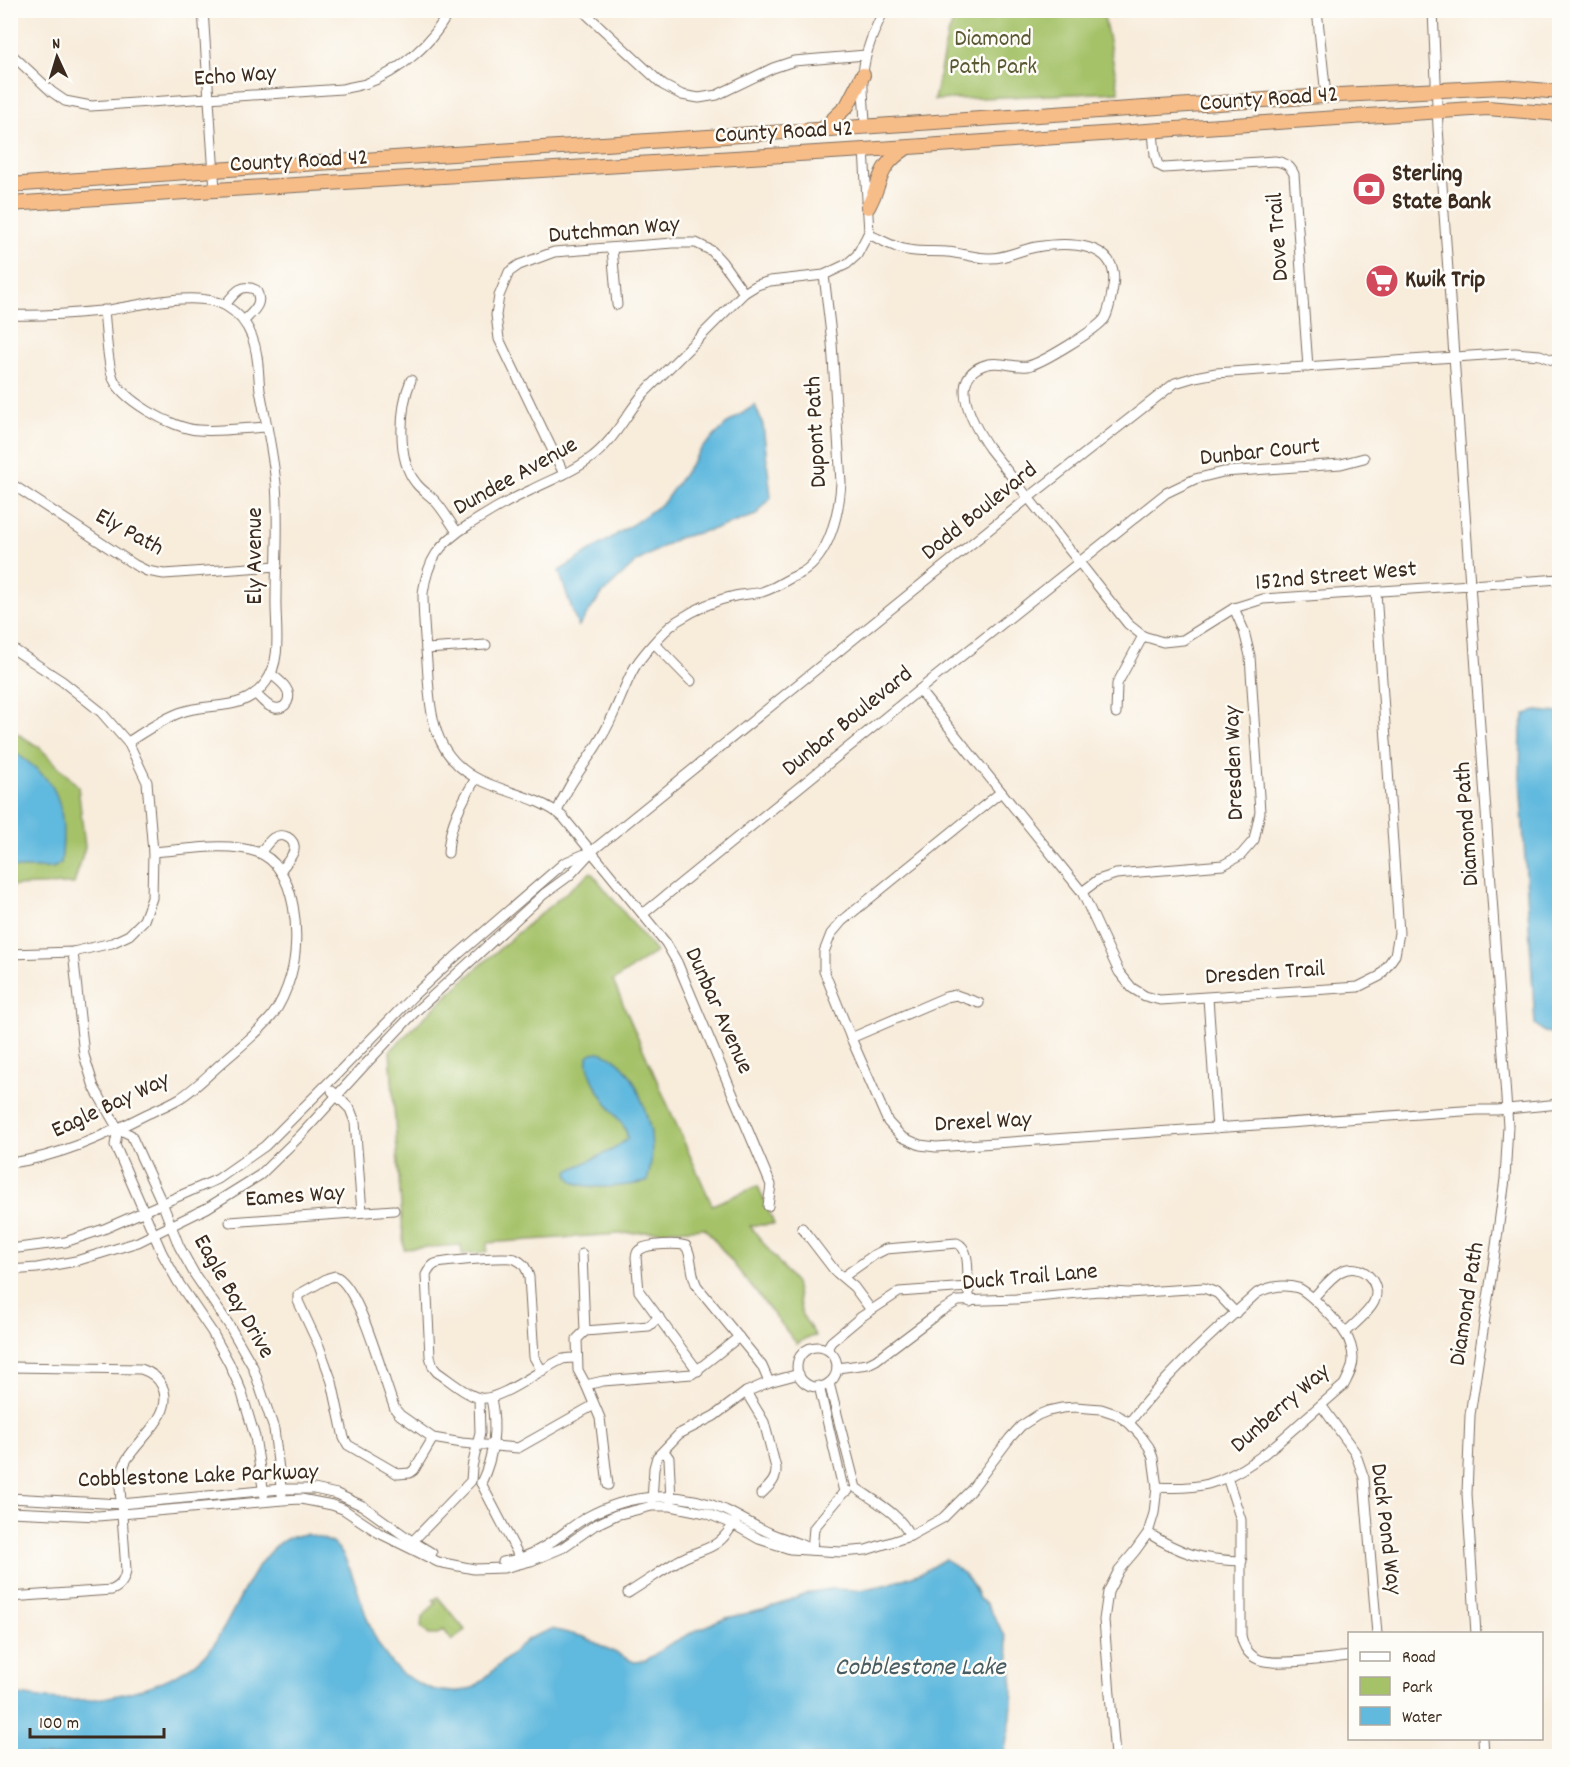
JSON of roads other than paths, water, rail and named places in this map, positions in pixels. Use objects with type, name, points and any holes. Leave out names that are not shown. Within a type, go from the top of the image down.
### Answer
[{"type":"highway","points":[[822,130],[847,106],[863,75]]},
{"type":"highway","name":"County Road 42","points":[[10,185],[1326,96],[1503,87],[1560,92]]},
{"type":"highway","name":"County Road 42","points":[[10,204],[1487,108],[1560,114]]},
{"type":"highway","points":[[864,150],[892,126]]},
{"type":"highway","points":[[833,152],[866,128]]},
{"type":"highway","points":[[868,207],[881,172],[891,159],[906,147]]},
{"type":"street","points":[[203,10],[215,190]]},
{"type":"street","name":"Echo Way","points":[[10,53],[52,93],[65,101],[91,106],[342,89],[366,83],[392,71],[422,48],[446,19],[449,10]]},
{"type":"street","points":[[582,10],[663,85],[682,95],[699,98],[717,95],[773,68],[794,61],[866,55]]},
{"type":"street","points":[[866,128],[863,75],[866,55],[872,34],[884,10]]},
{"type":"street","points":[[1317,10],[1326,96]]},
{"type":"street","name":"Diamond Path","points":[[1433,10],[1437,111],[1507,1109],[1505,1179],[1497,1246],[1470,1415],[1467,1494],[1476,1632]]},
{"type":"street","name":"Dove Trail","points":[[1153,131],[1155,155],[1158,165],[1164,168],[1275,161],[1283,162],[1292,169],[1308,367]]},
{"type":"street","points":[[864,150],[868,234],[901,249],[1003,258],[1033,247],[1086,245],[1101,253],[1109,261],[1114,281],[1108,310],[1102,321],[1068,345],[1035,364],[1019,367],[997,363],[980,367],[968,379],[964,396],[980,435],[1128,624],[1143,636],[1117,684],[1116,713]]},
{"type":"street","name":"Dundee Avenue","points":[[592,851],[557,812],[536,800],[476,778],[450,756],[438,738],[430,706],[426,649],[423,593],[427,571],[436,554],[457,532],[494,509],[588,461],[603,448],[615,435],[633,405],[744,293],[757,285],[770,281],[824,275],[847,264],[857,255],[868,234]]},
{"type":"street","name":"Dutchman Way","points":[[564,474],[499,339],[496,315],[499,297],[509,272],[519,265],[554,252],[696,243],[711,251],[722,262],[744,293]]},
{"type":"street","points":[[612,249],[617,306]]},
{"type":"street","name":"Dupont Path","points":[[557,812],[565,792],[614,714],[632,672],[676,621],[711,604],[735,596],[774,588],[805,571],[820,554],[828,538],[840,501],[841,483],[832,344],[824,275]]},
{"type":"street","points":[[225,306],[239,289],[245,287],[256,290],[258,306],[244,321]]},
{"type":"street","name":"Ely Avenue","points":[[104,310],[175,300],[208,299],[225,306],[244,321],[256,348],[276,486],[277,637],[271,674],[265,684],[242,702],[181,712],[128,742]]},
{"type":"street","points":[[10,315],[39,316],[104,310],[112,375],[118,389],[136,403],[180,427],[189,429],[267,427]]},
{"type":"street","name":"Dodd Boulevard","points":[[592,851],[1175,383],[1216,373],[1522,353],[1540,355],[1560,363]]},
{"type":"street","points":[[411,380],[402,412],[406,465],[416,483],[436,502],[457,532]]},
{"type":"street","name":"Dunbar Court","points":[[1079,562],[1166,493],[1194,479],[1223,472],[1341,464],[1364,458]]},
{"type":"street","name":"Ely Path","points":[[10,483],[147,571],[164,574],[277,566]]},
{"type":"street","name":"Dunbar Boulevard","points":[[643,914],[1079,562]]},
{"type":"street","name":"152nd Street West","points":[[1143,636],[1163,642],[1183,640],[1234,608],[1263,599],[1560,579]]},
{"type":"street","name":"Dresden Trail","points":[[919,690],[1082,892],[1119,972],[1132,988],[1145,996],[1160,1000],[1358,987],[1380,976],[1395,955],[1399,933],[1376,592]]},
{"type":"street","name":"Dresden Way","points":[[1082,892],[1098,880],[1116,874],[1223,865],[1242,855],[1254,840],[1260,812],[1250,656],[1244,631],[1234,608]]},
{"type":"street","points":[[655,644],[691,681]]},
{"type":"street","points":[[426,649],[486,645]]},
{"type":"street","points":[[10,647],[62,681],[101,712],[128,742],[147,782],[153,852],[152,898],[144,920],[129,935],[112,943],[73,952],[10,954]]},
{"type":"street","points":[[255,693],[268,706],[276,709],[283,708],[288,703],[287,688],[271,674]]},
{"type":"street","points":[[448,853],[450,830],[454,819],[476,778]]},
{"type":"street","name":"Drexel Way","points":[[1001,792],[842,921],[831,934],[824,952],[824,971],[851,1038],[888,1122],[902,1137],[920,1145],[936,1147],[1560,1104]]},
{"type":"street","points":[[153,852],[222,847],[241,848],[260,853],[275,837],[283,835],[294,843],[294,850],[280,871]]},
{"type":"street","points":[[10,1249],[65,1242],[104,1229],[218,1179],[265,1146],[414,995],[464,949],[564,863],[592,851]]},
{"type":"street","points":[[10,1270],[76,1261],[138,1242],[207,1208],[260,1175],[301,1135],[415,1012],[544,894],[570,875],[592,851]]},
{"type":"street","name":"Dunbar Avenue","points":[[592,851],[666,943],[682,972],[771,1185],[768,1206]]},
{"type":"street","name":"Eagle Bay Way","points":[[10,1163],[51,1155],[118,1129],[181,1097],[245,1043],[272,1016],[284,996],[292,974],[295,922],[287,883],[271,860],[260,853]]},
{"type":"street","name":"Eagle Bay Drive","points":[[73,952],[84,1055],[94,1087],[118,1129],[131,1135],[179,1246],[195,1275],[249,1358],[274,1429],[283,1500]]},
{"type":"street","points":[[851,1038],[946,997],[956,995],[979,1003]]},
{"type":"street","points":[[1208,998],[1217,1128]]},
{"type":"street","name":"Eames Way","points":[[327,1085],[350,1109],[357,1128],[362,1212]]},
{"type":"street","name":"Eagle Bay Drive","points":[[118,1129],[115,1145],[162,1253],[178,1282],[212,1332],[241,1390],[255,1437],[265,1502]]},
{"type":"street","name":"Eames Way","points":[[230,1222],[394,1210]]},
{"type":"street","points":[[802,1228],[835,1271],[854,1287],[871,1310]]},
{"type":"street","points":[[843,1277],[886,1249],[957,1243],[966,1251],[970,1302]]},
{"type":"street","points":[[698,1371],[639,1291],[636,1257],[637,1252],[641,1249],[649,1246],[682,1244],[688,1249],[692,1278],[762,1366],[770,1382]]},
{"type":"street","points":[[582,1254],[585,1331]]},
{"type":"street","points":[[543,1371],[534,1357],[530,1277],[527,1268],[522,1263],[513,1257],[435,1264],[429,1269],[426,1275],[430,1356],[433,1366],[449,1380],[479,1398],[491,1398],[543,1371],[565,1359],[577,1358]]},
{"type":"street","points":[[1313,1298],[1339,1272],[1350,1269],[1367,1273],[1376,1288],[1375,1299],[1371,1308],[1345,1333]]},
{"type":"street","points":[[433,1438],[418,1466],[410,1473],[404,1474],[398,1474],[348,1445],[344,1438],[328,1371],[297,1300],[298,1295],[335,1276],[344,1282],[366,1323],[394,1409],[433,1438],[518,1448],[594,1405]]},
{"type":"street","name":"Dunberry Way","points":[[1129,1423],[1162,1384],[1236,1312],[1257,1293],[1266,1289],[1289,1286],[1300,1288],[1313,1298],[1345,1333],[1351,1346],[1353,1360],[1344,1386],[1268,1452],[1248,1466],[1208,1484],[1191,1487],[1157,1487]]},
{"type":"street","points":[[827,1349],[831,1342],[871,1310],[899,1292],[968,1287]]},
{"type":"street","name":"Duck Trail Lane","points":[[837,1368],[868,1364],[876,1360],[958,1301],[970,1302],[1099,1291],[1128,1293],[1204,1288],[1217,1293],[1236,1312]]},
{"type":"street","points":[[608,1485],[600,1418],[578,1370],[576,1339],[585,1331],[649,1326],[658,1317]]},
{"type":"street","points":[[586,1385],[603,1380],[692,1374],[740,1337]]},
{"type":"street","points":[[813,1347],[827,1349],[835,1357],[837,1368],[829,1383],[819,1386],[809,1385],[801,1379],[797,1367],[799,1359],[806,1350],[813,1347]]},
{"type":"street","points":[[10,1367],[136,1369],[146,1371],[158,1380],[165,1394],[164,1409],[125,1464],[120,1482],[126,1574],[123,1581],[112,1590],[10,1597]]},
{"type":"street","points":[[652,1501],[657,1457],[679,1434],[714,1416],[746,1392],[799,1374]]},
{"type":"street","points":[[829,1383],[856,1488],[896,1516],[910,1536]]},
{"type":"street","points":[[819,1386],[844,1492]]},
{"type":"street","points":[[746,1392],[764,1422],[776,1467],[777,1474],[773,1482],[761,1494]]},
{"type":"street","points":[[479,1398],[480,1433],[472,1467],[476,1482],[521,1561]]},
{"type":"street","points":[[410,1544],[486,1472],[495,1427],[491,1398]]},
{"type":"street","name":"Duck Pond Way","points":[[1321,1405],[1355,1452],[1364,1478],[1377,1632]]},
{"type":"street","name":"Cobblestone Lake Parkway","points":[[521,1561],[587,1517],[614,1506],[652,1501],[701,1502],[735,1521],[796,1541],[811,1550],[842,1552],[866,1550],[910,1536],[943,1518],[971,1490],[1010,1438],[1022,1426],[1038,1416],[1062,1408],[1088,1407],[1116,1414],[1129,1423],[1149,1447],[1156,1469],[1157,1487],[1154,1513],[1148,1533],[1119,1570],[1108,1592],[1104,1620],[1115,1756]]},
{"type":"street","points":[[664,1451],[669,1458],[671,1501]]},
{"type":"street","points":[[1227,1477],[1241,1520],[1241,1635],[1243,1644],[1257,1659],[1274,1662],[1348,1656]]},
{"type":"street","points":[[811,1550],[814,1528],[844,1492],[856,1488]]},
{"type":"street","name":"Cobblestone Lake Parkway","points":[[10,1498],[121,1504],[281,1489],[314,1489],[327,1491],[363,1506],[410,1544],[438,1562],[487,1570],[562,1548],[593,1526],[652,1501]]},
{"type":"street","name":"Cobblestone Lake Parkway","points":[[10,1512],[122,1515],[301,1499],[343,1509],[380,1533],[410,1544]]},
{"type":"street","name":"Cobblestone Lake Parkway","points":[[343,1509],[349,1499]]},
{"type":"street","points":[[587,1517],[593,1526]]},
{"type":"street","points":[[628,1593],[678,1561],[720,1542],[735,1521]]},
{"type":"street","points":[[1148,1533],[1182,1552],[1200,1557],[1242,1561]]},
{"type":"street","points":[[1483,1740],[1484,1756]]},
{"type":"water","points":[[755,405],[763,425],[771,497],[756,515],[678,538],[636,562],[602,594],[578,627],[559,571],[664,502],[702,448],[729,422]]},
{"type":"water","points":[[1537,711],[1559,713],[1559,1034],[1544,1032],[1535,1024],[1520,777],[1521,728],[1525,714]]},
{"type":"water","points":[[11,750],[49,782],[57,796],[62,815],[63,844],[61,863],[53,868],[11,868]]},
{"type":"water","points":[[599,1052],[609,1056],[626,1069],[641,1097],[652,1141],[647,1182],[601,1187],[589,1186],[578,1184],[571,1179],[568,1171],[614,1149],[627,1139],[624,1127],[599,1091],[589,1070],[588,1056]]},
{"type":"water","name":"Cobblestone Lake","points":[[305,1534],[331,1542],[341,1552],[356,1585],[372,1631],[391,1662],[401,1673],[418,1683],[432,1689],[446,1691],[461,1691],[475,1687],[528,1639],[552,1629],[584,1637],[634,1662],[645,1661],[670,1644],[726,1618],[767,1609],[811,1592],[831,1589],[860,1590],[889,1584],[923,1572],[945,1559],[970,1581],[979,1599],[987,1604],[1005,1636],[1013,1689],[1006,1756],[11,1756],[11,1694],[58,1700],[101,1698],[140,1689],[176,1675],[211,1649],[250,1578],[269,1553],[291,1537]]},
{"type":"place","name":"Sterling State Bank","points":[[1369,189]]},
{"type":"place","name":"Kwik Trip","points":[[1382,281]]},
{"type":"park label","name":"Diamond Path Park","points":[[993,54]]}]
